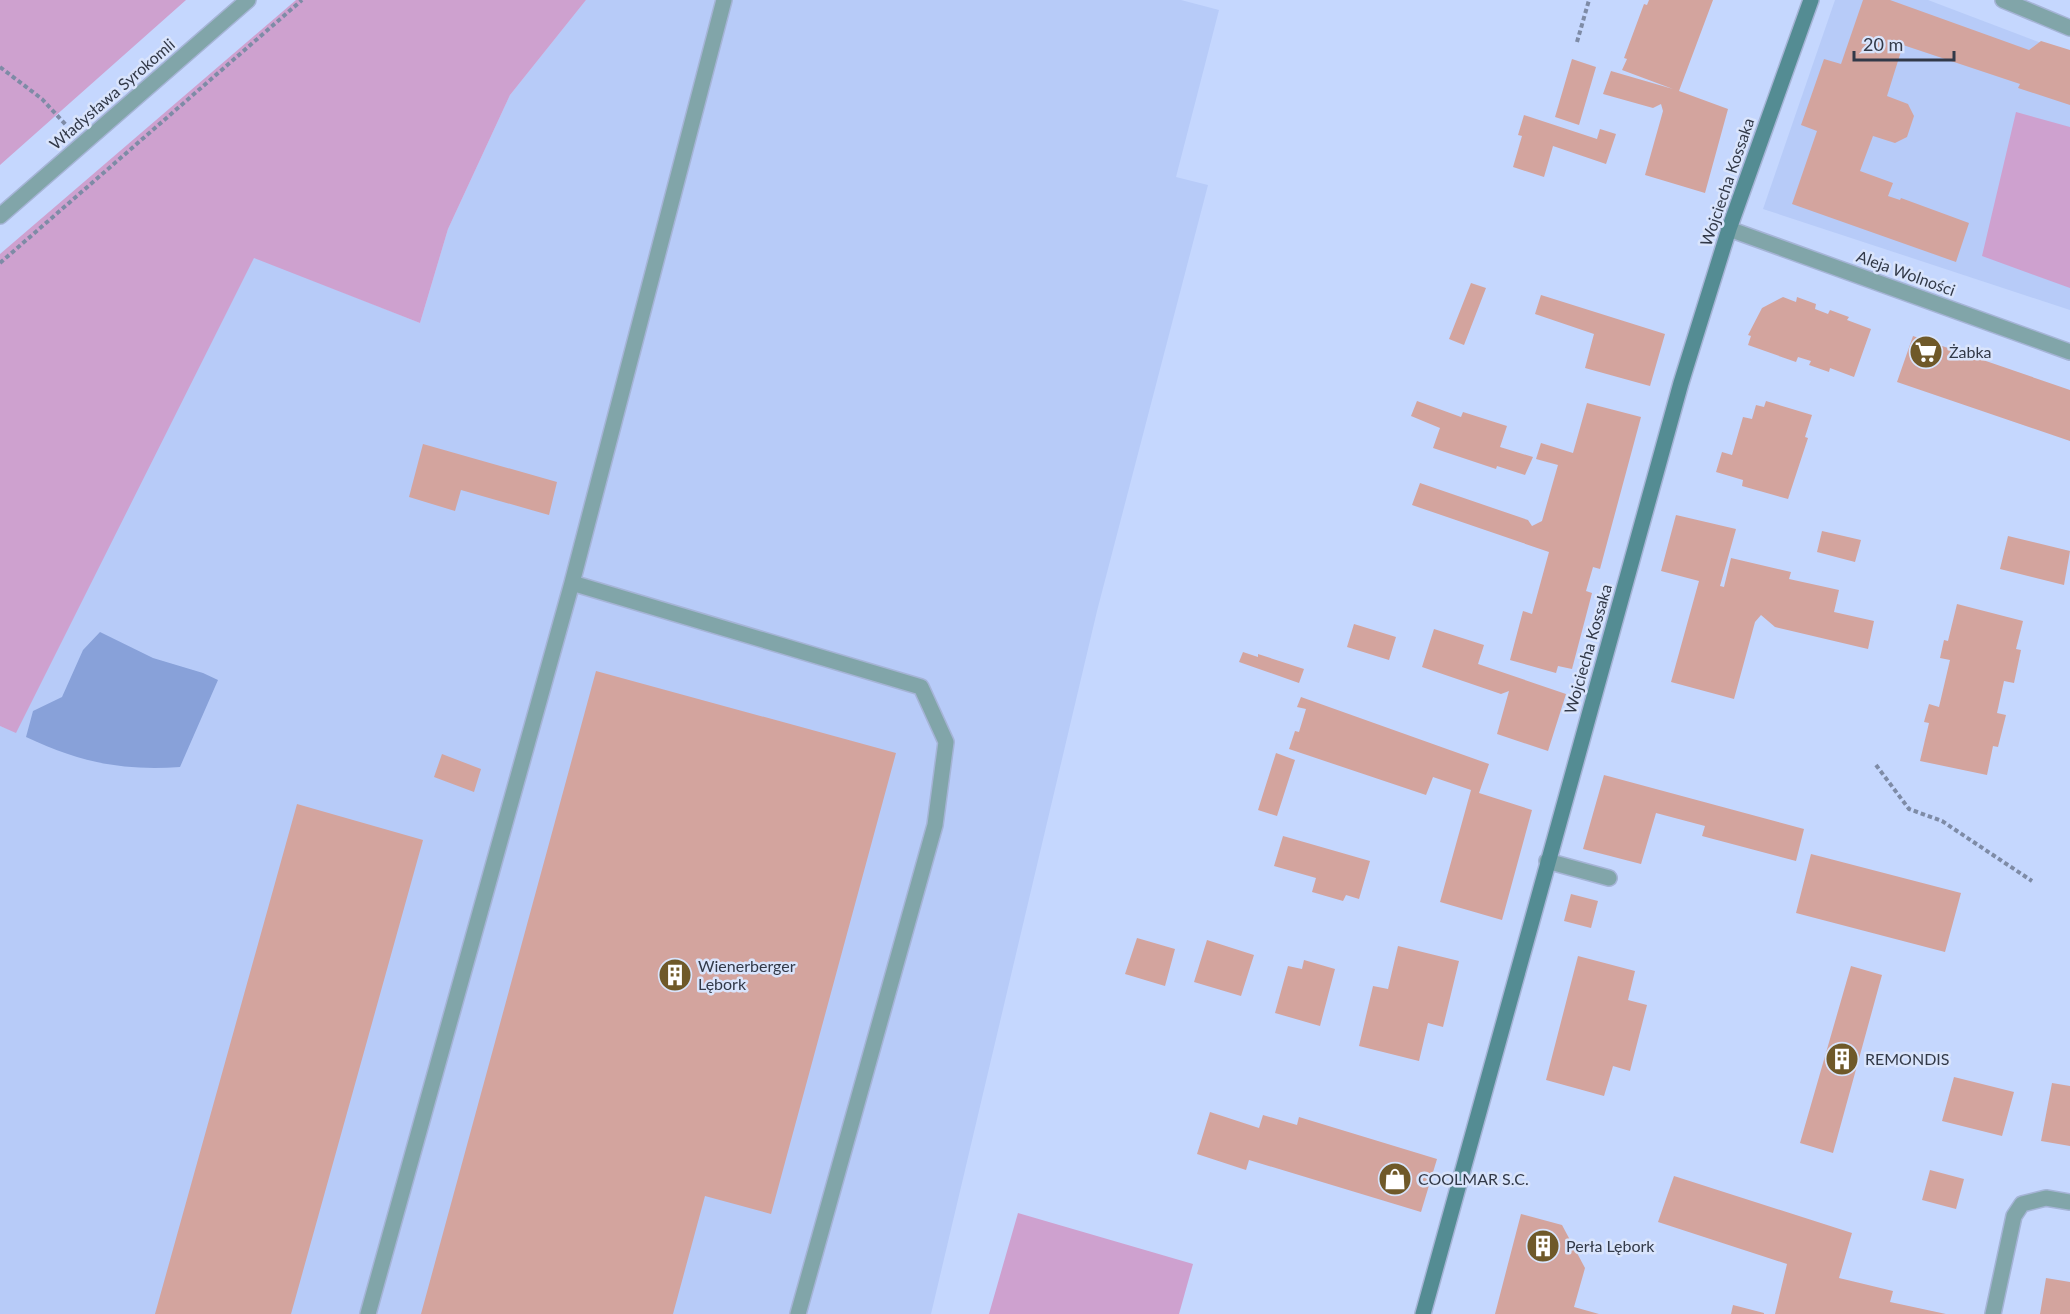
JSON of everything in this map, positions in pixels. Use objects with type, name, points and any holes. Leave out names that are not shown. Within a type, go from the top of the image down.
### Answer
[{"type":"main road","name":"Wojciecha Kossaka","points":[[1423,1314],[1681,383],[1729,229],[1811,0]]},
{"type":"street","name":"Władysława Syrokomli","points":[[0,216],[248,0]]},
{"type":"street","points":[[368,1314],[573,582],[724,0]]},
{"type":"street","points":[[2003,0],[2070,28]]},
{"type":"street","name":"Aleja Wolności","points":[[1729,229],[2070,352]]},
{"type":"street","points":[[573,582],[921,687],[946,742],[935,825],[798,1314]]},
{"type":"street","points":[[1547,861],[1610,878]]},
{"type":"street","points":[[1993,1314],[2014,1216],[2022,1204],[2046,1198],[2070,1202]]},
{"type":"path","points":[[0,264],[302,0]]},
{"type":"path","points":[[1577,42],[1589,0]]},
{"type":"path","points":[[0,67],[42,99],[83,144]]},
{"type":"path","points":[[1876,765],[1909,809],[1942,821],[2032,881]]},
{"type":"shaded area","points":[[0,0],[186,0],[0,165]]},
{"type":"shaded area","points":[[296,0],[586,0],[510,95],[448,229],[420,323],[254,258],[16,733],[0,726],[0,254]]},
{"type":"shaded area","points":[[586,0],[1181,0],[1219,10],[1176,177],[1208,185],[1097,611],[931,1314],[0,1314],[0,726],[16,732],[254,257],[420,323],[448,229],[510,95]]},
{"type":"shaded area","points":[[1835,0],[1928,0],[2070,54],[2070,310],[1763,209]]},
{"type":"shaded area","points":[[2016,112],[2070,127],[2070,288],[1982,256]]},
{"type":"shaded area","points":[[100,632],[153,658],[203,673],[218,680],[180,767],[138,768],[101,763],[64,753],[26,737],[33,711],[62,697],[83,650]]},
{"type":"shaded area","points":[[1018,1213],[1193,1264],[1179,1314],[989,1314]]},
{"type":"building","points":[[1649,0],[1713,0],[1679,91],[1728,109],[1705,193],[1645,175],[1663,111],[1661,104],[1653,108],[1603,94],[1611,71],[1673,89],[1622,70],[1627,59],[1624,58],[1644,4],[1647,5]]},
{"type":"building","points":[[1863,0],[1890,0],[2029,50],[2041,41],[2070,50],[2070,105],[2018,88],[2020,84],[1903,45],[1887,96],[1908,104],[1914,116],[1907,137],[1895,143],[1873,136],[1860,171],[1893,183],[1888,196],[1900,200],[1901,198],[1969,223],[1956,262],[1792,204],[1817,131],[1801,125],[1824,59],[1841,64]]},
{"type":"building","points":[[1572,59],[1596,67],[1579,125],[1555,117]]},
{"type":"building","points":[[1524,115],[1597,139],[1600,129],[1616,134],[1606,164],[1553,146],[1544,177],[1513,167],[1522,136],[1518,135]]},
{"type":"building","points":[[1471,283],[1486,288],[1464,345],[1449,339]]},
{"type":"building","points":[[1541,295],[1665,334],[1650,386],[1585,368],[1594,334],[1535,314]]},
{"type":"building","points":[[1783,297],[1796,302],[1797,297],[1816,304],[1815,309],[1828,314],[1830,310],[1849,317],[1847,320],[1871,329],[1854,377],[1830,368],[1829,372],[1809,365],[1811,361],[1798,357],[1796,362],[1748,345],[1751,336],[1748,335],[1762,308]]},
{"type":"building","points":[[1913,336],[2070,390],[2070,441],[1897,382]]},
{"type":"building","points":[[1417,401],[1461,417],[1463,412],[1507,426],[1500,447],[1533,457],[1525,475],[1497,466],[1496,469],[1433,448],[1440,428],[1411,416]]},
{"type":"building","points":[[1766,401],[1812,415],[1805,437],[1808,438],[1788,499],[1742,486],[1743,480],[1716,472],[1722,452],[1732,455],[1743,417],[1752,419],[1756,405],[1764,407]]},
{"type":"building","points":[[1587,403],[1641,417],[1600,569],[1593,567],[1586,591],[1592,593],[1572,669],[1558,666],[1556,673],[1510,660],[1523,611],[1532,614],[1549,552],[1412,505],[1420,483],[1528,520],[1532,526],[1542,521],[1558,465],[1536,459],[1541,443],[1573,453]]},
{"type":"building","points":[[423,444],[557,482],[549,515],[461,490],[455,511],[409,497]]},
{"type":"building","points":[[1676,515],[1736,529],[1720,586],[1724,587],[1731,558],[1791,572],[1789,579],[1839,590],[1834,612],[1874,621],[1868,649],[1775,627],[1761,615],[1755,622],[1734,699],[1671,682],[1699,581],[1661,571]]},
{"type":"building","points":[[1822,531],[1861,540],[1855,562],[1817,552]]},
{"type":"building","points":[[2008,536],[2070,551],[2064,585],[2000,569]]},
{"type":"building","points":[[1957,604],[2023,621],[2016,649],[2021,650],[2014,683],[2004,681],[1997,713],[2006,715],[1998,747],[1993,746],[1987,775],[1920,761],[1929,723],[1924,722],[1929,704],[1939,707],[1950,660],[1940,658],[1944,640],[1948,641]]},
{"type":"building","points":[[1354,624],[1396,637],[1389,660],[1347,647]]},
{"type":"building","points":[[1434,629],[1484,645],[1478,664],[1566,694],[1548,751],[1497,734],[1509,691],[1501,694],[1422,667]]},
{"type":"building","points":[[1243,652],[1258,657],[1258,654],[1304,669],[1299,683],[1239,662]]},
{"type":"building","name":"Wienerberger Lębork","points":[[596,671],[896,753],[771,1214],[705,1196],[673,1314],[421,1314]]},
{"type":"building","points":[[1301,697],[1489,764],[1479,793],[1532,810],[1502,920],[1440,902],[1471,790],[1433,777],[1426,795],[1289,749],[1295,731],[1299,732],[1306,709],[1297,707]]},
{"type":"building","points":[[1276,753],[1295,760],[1277,816],[1258,810]]},
{"type":"building","points":[[442,754],[481,769],[474,792],[434,777]]},
{"type":"building","points":[[1604,775],[1804,829],[1796,861],[1702,836],[1705,826],[1656,813],[1641,864],[1583,849]]},
{"type":"building","points":[[297,804],[423,840],[291,1314],[155,1314]]},
{"type":"building","points":[[1283,836],[1370,861],[1359,899],[1346,895],[1343,901],[1312,892],[1316,878],[1274,866]]},
{"type":"building","points":[[1811,854],[1961,893],[1945,952],[1796,913]]},
{"type":"building","points":[[1571,894],[1598,901],[1591,928],[1564,921]]},
{"type":"building","points":[[1137,938],[1175,949],[1165,986],[1125,974]]},
{"type":"building","points":[[1207,940],[1254,955],[1241,996],[1194,982]]},
{"type":"building","points":[[1398,946],[1459,961],[1443,1027],[1428,1023],[1419,1061],[1359,1046],[1373,986],[1388,989]]},
{"type":"building","points":[[1578,956],[1635,971],[1628,1000],[1647,1005],[1630,1071],[1613,1066],[1604,1096],[1546,1080]]},
{"type":"building","points":[[1304,960],[1335,969],[1320,1026],[1275,1013],[1288,966],[1302,969]]},
{"type":"building","name":"REMONDIS","points":[[1851,966],[1882,975],[1833,1153],[1800,1143]]},
{"type":"building","points":[[1954,1077],[2014,1092],[2002,1136],[1942,1121]]},
{"type":"building","points":[[2052,1083],[2070,1086],[2070,1146],[2041,1141]]},
{"type":"building","points":[[1210,1112],[1259,1128],[1263,1115],[1297,1125],[1299,1117],[1437,1159],[1421,1212],[1249,1160],[1246,1170],[1197,1154]]},
{"type":"building","points":[[1930,1170],[1964,1179],[1956,1209],[1922,1200]]},
{"type":"building","points":[[1674,1176],[1852,1233],[1839,1278],[1893,1291],[1890,1302],[1946,1314],[1775,1314],[1787,1264],[1658,1222]]},
{"type":"building","name":"Perła Lębork","points":[[1521,1214],[1562,1225],[1585,1268],[1574,1307],[1599,1314],[1495,1314]]},
{"type":"building","points":[[2046,1278],[2070,1282],[2070,1314],[2040,1314]]},
{"type":"building","points":[[1733,1305],[1764,1313],[1764,1314],[1731,1314]]},
{"type":"place","name":"Żabka","points":[[1926,352]]},
{"type":"place","name":"Wienerberger Lębork","points":[[675,975]]},
{"type":"place","name":"REMONDIS","points":[[1842,1059]]},
{"type":"place","name":"COOLMAR S.C.","points":[[1395,1179]]},
{"type":"place","name":"Perła Lębork","points":[[1543,1246]]}]
